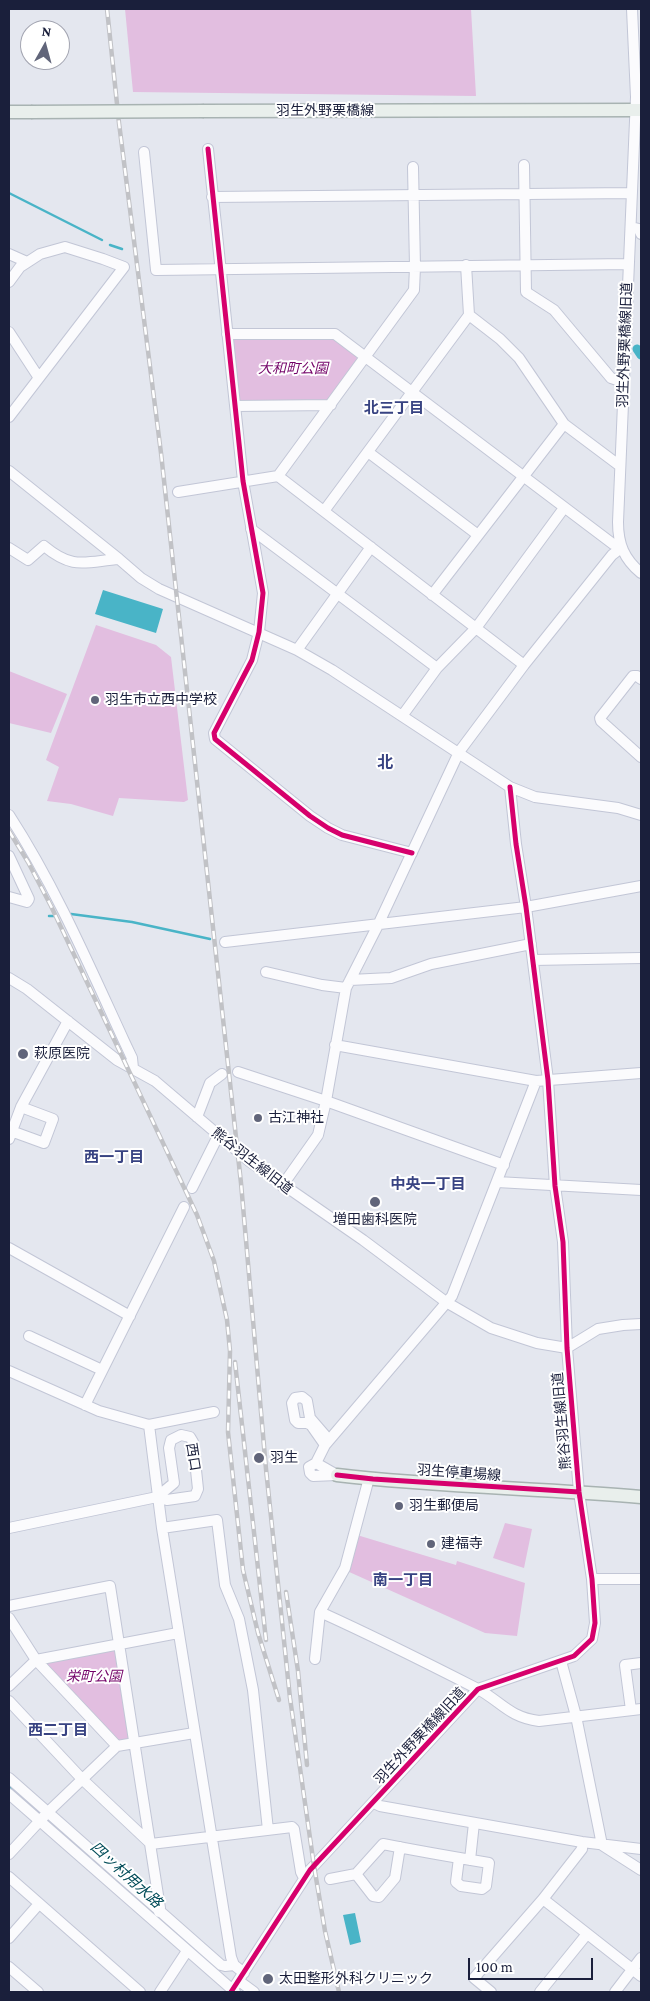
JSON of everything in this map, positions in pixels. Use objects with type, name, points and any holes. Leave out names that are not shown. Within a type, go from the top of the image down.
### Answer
[{"type":"main road","name":"羽生外野栗橋線","points":[[9,112],[639,110]]},
{"type":"main road","name":"羽生停車場線","points":[[337,1474],[369,1478],[641,1497]]},
{"type":"street","name":"羽生外野栗橋線旧道","points":[[632,9],[639,110],[628,264],[618,522],[621,548],[625,556],[638,570]]},
{"type":"street","points":[[208,149],[243,481],[263,593],[259,632],[252,660],[214,733],[215,739],[310,816],[328,828],[342,835],[412,853]]},
{"type":"street","points":[[144,152],[156,270],[628,264]]},
{"type":"street","points":[[524,166],[526,292],[554,310],[612,378],[623,382]]},
{"type":"street","points":[[178,492],[278,476],[331,405],[414,290],[416,267],[413,167]]},
{"type":"street","points":[[212,197],[632,193]]},
{"type":"street","points":[[631,227],[635,227],[641,234]]},
{"type":"street","points":[[9,282],[20,267],[27,262],[40,254],[65,247],[103,258],[124,267],[9,417]]},
{"type":"street","points":[[9,254],[27,262]]},
{"type":"street","points":[[324,511],[469,315],[466,265]]},
{"type":"street","points":[[469,315],[500,339],[519,358],[564,424],[620,466]]},
{"type":"street","points":[[9,332],[39,378]]},
{"type":"street","points":[[227,334],[332,333],[366,356],[564,508],[621,548],[612,555],[524,665],[459,752],[378,925],[348,984],[318,1135],[282,1186]]},
{"type":"street","points":[[235,406],[331,405]]},
{"type":"street","points":[[432,595],[564,424]]},
{"type":"street","points":[[368,452],[478,534]]},
{"type":"street","points":[[9,471],[141,578],[159,589],[259,632],[332,670],[510,787],[535,798],[618,808],[641,815]]},
{"type":"street","points":[[278,476],[524,665]]},
{"type":"street","points":[[402,716],[437,668],[476,628],[564,508]]},
{"type":"street","points":[[251,529],[437,668]]},
{"type":"street","points":[[9,548],[28,560],[44,546],[58,558],[74,564],[119,559]]},
{"type":"street","points":[[296,650],[370,547]]},
{"type":"street","points":[[638,570],[641,558]]},
{"type":"street","points":[[641,679],[633,676],[600,718],[641,757]]},
{"type":"street","points":[[510,787],[548,1080],[555,1186],[562,1242],[566,1348],[598,1329],[641,1324]]},
{"type":"street","points":[[9,815],[32,851],[63,908],[134,1068]]},
{"type":"street","points":[[9,856],[29,899],[27,902],[9,897]]},
{"type":"street","points":[[225,942],[526,907],[641,886]]},
{"type":"street","points":[[266,972],[322,985],[348,984],[392,978],[431,964],[531,944]]},
{"type":"street","points":[[533,960],[641,958]]},
{"type":"street","name":"熊谷羽生線旧道","points":[[9,978],[111,1055],[155,1081],[218,1136],[282,1186],[363,1240],[446,1302],[491,1328],[537,1343],[566,1348],[579,1492]]},
{"type":"street","points":[[21,1107],[54,1119],[44,1143],[10,1135],[21,1107],[68,1021]]},
{"type":"street","points":[[336,1045],[536,1081],[641,1073]]},
{"type":"street","points":[[238,1072],[326,1101],[504,1165]]},
{"type":"street","points":[[197,1117],[210,1083],[222,1074]]},
{"type":"street","points":[[337,1474],[313,1476],[310,1473],[309,1467],[316,1463],[327,1443],[452,1296],[536,1081]]},
{"type":"street","points":[[192,1188],[218,1136]]},
{"type":"street","points":[[497,1182],[641,1190]]},
{"type":"street","points":[[85,1405],[184,1207]]},
{"type":"street","points":[[9,1248],[130,1316]]},
{"type":"street","points":[[29,1336],[102,1370]]},
{"type":"street","points":[[9,1371],[85,1405],[149,1426],[214,1412]]},
{"type":"street","points":[[302,1397],[307,1401],[310,1418],[327,1443],[307,1422],[295,1420],[292,1403],[294,1398],[302,1397]]},
{"type":"street","points":[[149,1426],[157,1497],[178,1633],[231,1957],[241,1977],[254,1992]]},
{"type":"street","name":"西口","points":[[181,1435],[190,1437],[193,1442],[197,1494],[187,1499],[167,1500],[157,1497],[164,1489],[174,1483],[169,1448],[171,1440],[181,1435]]},
{"type":"street","points":[[315,1659],[320,1612],[345,1568],[369,1478]]},
{"type":"street","name":"羽生外野栗橋線旧道","points":[[233,1992],[304,1878],[478,1689],[574,1656],[592,1639],[595,1623],[592,1579],[579,1492]]},
{"type":"street","points":[[9,1528],[157,1497]]},
{"type":"street","points":[[162,1528],[217,1520],[225,1585],[239,1619],[254,1690],[268,1830]]},
{"type":"street","points":[[592,1579],[641,1580]]},
{"type":"street","points":[[9,1606],[110,1586],[151,1844],[159,1912]]},
{"type":"street","points":[[320,1612],[478,1689],[511,1713],[524,1719],[539,1722],[636,1710],[625,1665],[641,1663]]},
{"type":"street","points":[[9,1618],[36,1660],[117,1746]]},
{"type":"street","points":[[9,1686],[36,1660],[178,1633]]},
{"type":"street","points":[[561,1661],[576,1716],[602,1845],[641,1870]]},
{"type":"street","points":[[9,1701],[82,1779],[151,1844],[292,1827],[294,1829],[301,1872],[304,1878]]},
{"type":"street","points":[[9,1854],[117,1746],[194,1733]]},
{"type":"street","points":[[9,1778],[44,1817],[233,1992]]},
{"type":"street","points":[[9,1794],[44,1817],[221,1965],[234,1965]]},
{"type":"street","points":[[374,1803],[380,1806],[582,1842],[641,1849]]},
{"type":"street","points":[[330,1879],[356,1874],[383,1844],[464,1859],[474,1823]]},
{"type":"street","points":[[491,1992],[474,1978],[543,1899],[582,1849],[582,1842]]},
{"type":"street","points":[[356,1874],[373,1896],[379,1897],[396,1878],[400,1847]]},
{"type":"street","points":[[9,1877],[38,1905],[140,1992]]},
{"type":"street","points":[[543,1899],[637,1973]]},
{"type":"street","points":[[9,1938],[38,1905]]},
{"type":"street","points":[[540,1992],[587,1934]]},
{"type":"street","points":[[160,1992],[187,1951]]},
{"type":"street","points":[[615,1992],[637,1973],[641,1958]]},
{"type":"street","points":[[9,1966],[38,1992]]},
{"type":"green space","points":[[125,9],[471,9],[476,96],[133,92]]},
{"type":"green space","name":"大和町公園","points":[[229,336],[333,337],[356,354],[357,359],[330,402],[237,403]]},
{"type":"green space","points":[[96,625],[156,645],[171,657],[188,800],[184,802],[119,798],[113,816],[71,804],[47,801],[59,767],[46,760]]},
{"type":"green space","points":[[9,671],[67,694],[51,733],[9,723]]},
{"type":"green space","points":[[505,1523],[532,1529],[524,1568],[493,1558]]},
{"type":"green space","points":[[357,1535],[456,1565],[457,1561],[525,1583],[517,1636],[485,1633],[347,1571]]},
{"type":"green space","name":"栄町公園","points":[[116,1646],[130,1739],[119,1742],[42,1661]]},
{"type":"water","points":[[103,590],[163,609],[156,633],[95,614]]},
{"type":"water","points":[[355,1913],[361,1942],[350,1945],[343,1915]]},
{"type":"waterway","points":[[9,193],[102,240]]},
{"type":"waterway","points":[[110,245],[122,249]]},
{"type":"waterway","points":[[637,349],[641,355]]},
{"type":"waterway","points":[[71,914],[132,922],[210,939]]},
{"type":"waterway","points":[[49,916],[54,916]]},
{"type":"waterway","name":"四ッ村用水路","points":[[9,1786],[41,1814]]},
{"type":"waterway","name":"四ッ村用水路","points":[[45,1818],[148,1909]]},
{"type":"railway","points":[[107,9],[119,123],[161,453],[241,1183],[266,1469],[290,1698],[314,1866],[325,1931],[339,1992]]},
{"type":"railway","points":[[9,831],[51,906],[197,1215],[214,1261],[227,1320],[230,1351],[228,1432],[243,1570],[258,1633],[279,1700]]},
{"type":"railway","points":[[235,1362],[266,1640]]},
{"type":"railway","points":[[286,1592],[298,1671],[307,1765]]},
{"type":"cycle path","points":[[208,149],[243,481],[263,593],[259,632],[252,660],[214,733],[215,739],[310,816],[328,828],[342,835],[412,853]]},
{"type":"cycle path","points":[[231,1992],[310,1870],[478,1689],[574,1656],[592,1639],[595,1623],[592,1579],[579,1492],[567,1348],[563,1242],[555,1186],[548,1080],[510,787]]},
{"type":"cycle path","points":[[337,1475],[579,1492]]},
{"type":"place","name":"羽生市立西中学校","points":[[95,700]]},
{"type":"place","name":"萩原医院","points":[[23,1054]]},
{"type":"place","name":"古江神社","points":[[258,1118]]},
{"type":"place","name":"増田歯科医院","points":[[375,1202]]},
{"type":"place","name":"羽生","points":[[259,1458]]},
{"type":"place","name":"羽生郵便局","points":[[399,1506]]},
{"type":"place","name":"建福寺","points":[[431,1544]]},
{"type":"place","name":"太田整形外科クリニック","points":[[268,1979]]},
{"type":"district","name":"北三丁目","points":[[394,408]]},
{"type":"district","name":"北","points":[[385,763]]},
{"type":"district","name":"西一丁目","points":[[114,1157]]},
{"type":"district","name":"中央一丁目","points":[[428,1184]]},
{"type":"district","name":"南一丁目","points":[[403,1580]]},
{"type":"district","name":"西二丁目","points":[[58,1730]]}]
